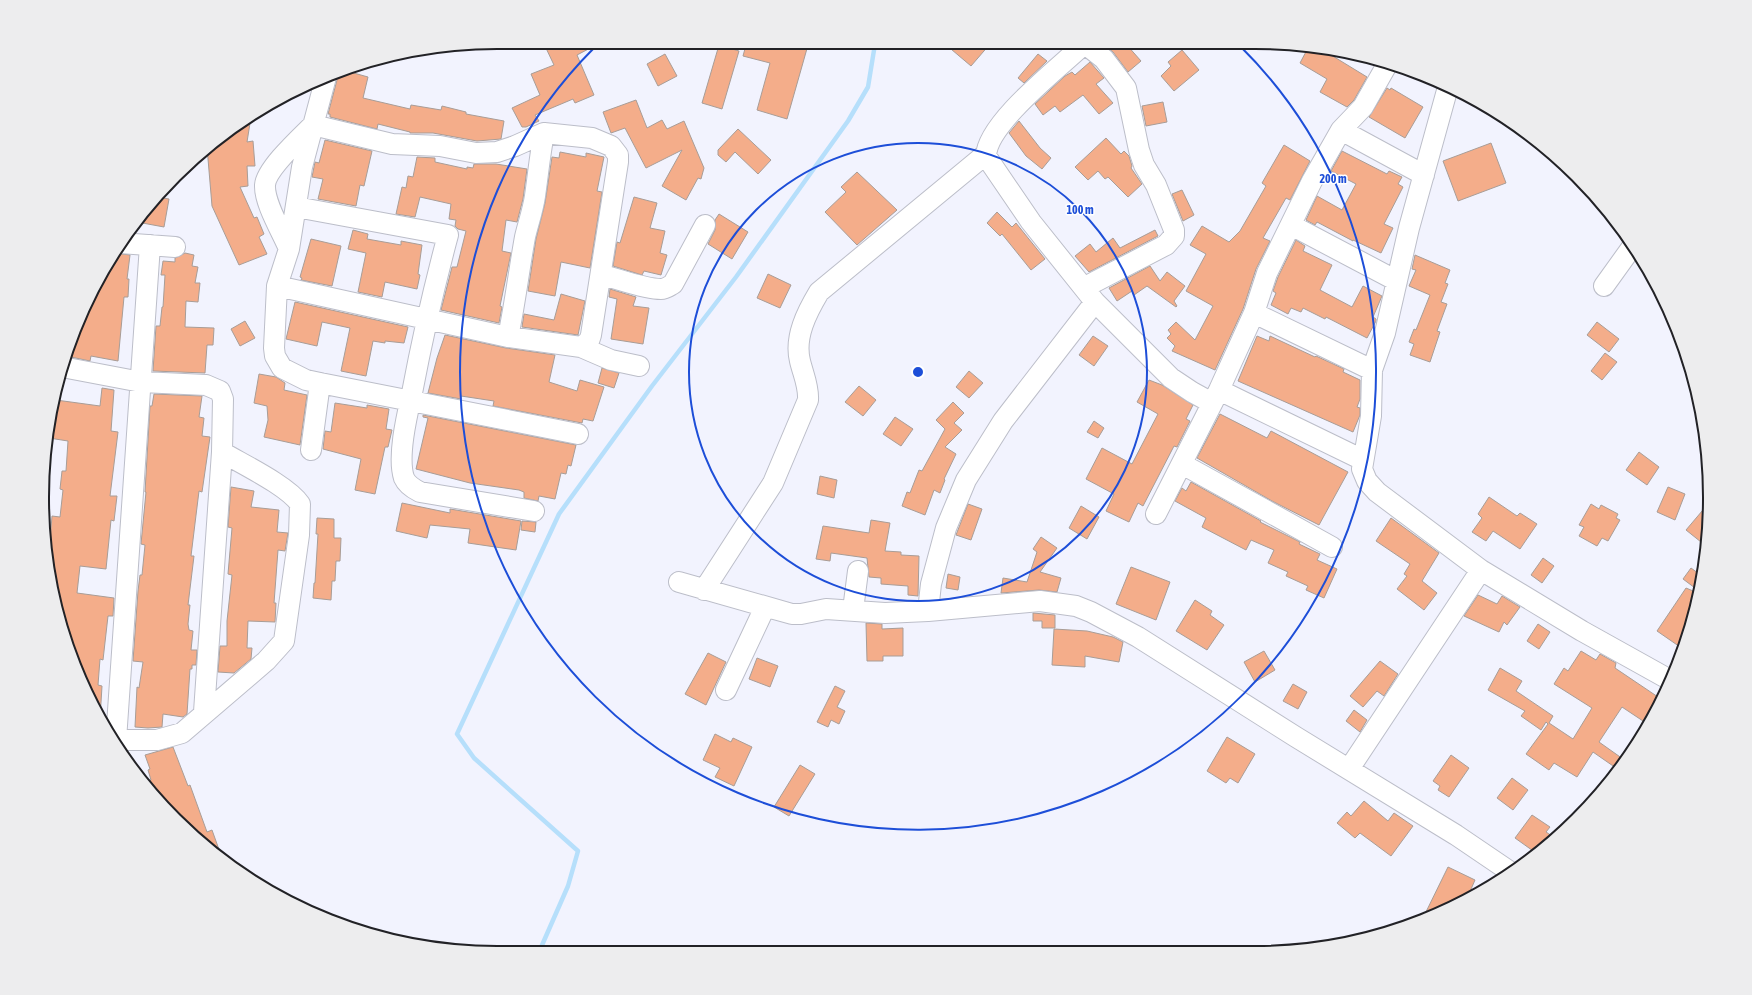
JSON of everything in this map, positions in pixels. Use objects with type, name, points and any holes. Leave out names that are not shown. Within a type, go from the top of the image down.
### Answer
[{"type":"street","points":[[704,590],[774,483],[808,400],[808,393],[798,345],[809,308],[818,292],[986,154],[990,140],[1022,98],[1079,49]]},
{"type":"street","points":[[928,611],[931,584],[946,528],[966,480],[1003,421],[1090,294],[1166,245],[1179,241],[1156,185],[1144,166],[1139,150],[1126,88],[1104,59],[1091,49]]},
{"type":"street","points":[[1156,514],[1216,396],[1254,313],[1267,273],[1290,225],[1341,130],[1363,107],[1385,69]]},
{"type":"street","points":[[324,84],[302,167],[289,249],[277,286],[275,356],[282,368],[306,380],[410,402],[578,434]]},
{"type":"street","points":[[1447,92],[1409,228],[1385,333],[1372,370],[1371,416],[1362,469],[1367,481],[1377,492],[1481,570],[1582,631],[1665,677]]},
{"type":"street","points":[[313,125],[392,144],[440,146],[476,153],[497,152],[544,133],[592,138],[611,146],[618,155],[617,174],[602,275],[591,335],[589,341],[581,347]]},
{"type":"street","points":[[289,249],[266,193],[266,180],[284,155],[313,125]]},
{"type":"street","points":[[1341,130],[1424,175]]},
{"type":"street","points":[[508,337],[517,293],[525,236],[530,224],[535,195],[537,167],[544,133]]},
{"type":"street","points":[[986,154],[990,163],[1031,222],[1090,294],[1170,378],[1192,392],[1216,396],[1363,460]]},
{"type":"street","points":[[296,207],[448,235],[426,318],[404,432],[404,478],[408,484],[420,492],[534,510]]},
{"type":"street","points":[[602,275],[644,286],[661,289],[667,288],[673,284],[705,225]]},
{"type":"street","points":[[1290,225],[1396,281]]},
{"type":"street","points":[[128,244],[175,247]]},
{"type":"street","points":[[118,737],[150,245]]},
{"type":"street","points":[[1604,286],[1629,251]]},
{"type":"street","points":[[277,286],[508,337],[581,347],[610,360],[639,366]]},
{"type":"street","points":[[1254,313],[1372,370]]},
{"type":"street","points":[[68,368],[141,382],[206,385],[220,391],[224,399],[222,452],[204,712]]},
{"type":"street","points":[[311,450],[320,383]]},
{"type":"street","points":[[123,744],[171,737],[189,728],[204,712],[266,661],[284,641],[299,535],[300,508],[297,500],[273,483],[222,452]]},
{"type":"street","points":[[1182,464],[1332,547]]},
{"type":"street","points":[[1349,768],[1481,570]]},
{"type":"street","points":[[853,610],[858,571]]},
{"type":"street","points":[[679,582],[764,607],[801,614],[826,609],[885,613],[928,611],[1040,601],[1076,606],[1138,637],[1296,737],[1349,768],[1456,835],[1506,869]]},
{"type":"street","points":[[726,690],[764,607]]},
{"type":"building","points":[[546,49],[588,49],[577,55],[594,95],[575,103],[573,99],[535,115],[539,121],[526,127],[522,127],[512,108],[540,95],[531,74],[554,65]]},
{"type":"building","points":[[718,49],[732,49],[739,51],[722,109],[702,103]]},
{"type":"building","points":[[745,49],[807,49],[787,119],[757,110],[770,63],[743,56]]},
{"type":"building","points":[[951,49],[986,49],[971,66]]},
{"type":"building","points":[[1109,49],[1130,49],[1141,61],[1128,72]]},
{"type":"building","points":[[1182,50],[1199,70],[1174,91],[1161,76],[1171,66],[1168,62]]},
{"type":"building","points":[[1306,52],[1334,57],[1367,77],[1354,100],[1347,107],[1320,92],[1327,79],[1300,63]]},
{"type":"building","points":[[665,54],[677,76],[658,86],[647,64]]},
{"type":"building","points":[[1038,54],[1047,61],[1024,83],[1018,78]]},
{"type":"building","points":[[1090,62],[1104,78],[1096,84],[1113,103],[1099,114],[1083,95],[1060,112],[1055,106],[1043,115],[1035,104],[1065,76],[1072,72],[1075,75]]},
{"type":"building","points":[[353,73],[368,77],[363,98],[410,109],[411,105],[441,110],[442,106],[466,112],[466,114],[504,121],[501,139],[477,141],[433,133],[410,133],[378,124],[377,129],[330,117],[330,114],[328,114],[337,80]]},
{"type":"building","points":[[1387,88],[1390,90],[1391,88],[1423,107],[1405,138],[1369,117]]},
{"type":"building","points":[[636,100],[647,128],[662,120],[667,129],[684,121],[704,168],[701,179],[698,178],[686,200],[662,186],[682,150],[646,168],[625,128],[611,133],[603,112]]},
{"type":"building","points":[[1163,102],[1167,122],[1146,126],[1142,106]]},
{"type":"building","points":[[1019,121],[1040,148],[1051,158],[1042,169],[1026,156],[1009,133]]},
{"type":"building","points":[[250,124],[247,142],[253,141],[255,166],[247,166],[248,186],[240,187],[254,218],[257,217],[264,234],[259,237],[267,254],[239,265],[212,206],[208,155]]},
{"type":"building","points":[[738,129],[771,160],[758,174],[735,152],[726,162],[718,155],[718,150]]},
{"type":"building","points":[[1106,138],[1121,154],[1124,151],[1129,156],[1132,166],[1131,168],[1142,184],[1128,197],[1108,177],[1105,179],[1098,171],[1088,180],[1075,167]]},
{"type":"building","points":[[325,140],[372,151],[364,186],[360,185],[356,206],[318,199],[323,179],[312,177],[315,162],[319,163]]},
{"type":"building","points":[[1491,143],[1506,183],[1458,201],[1443,161]]},
{"type":"building","points":[[1284,145],[1310,161],[1290,200],[1286,198],[1263,238],[1270,241],[1256,269],[1243,309],[1215,370],[1172,351],[1175,346],[1167,338],[1171,334],[1168,330],[1176,322],[1195,340],[1213,306],[1186,291],[1206,254],[1190,245],[1202,226],[1229,242],[1240,231],[1266,186],[1262,183]]},
{"type":"building","points":[[1342,151],[1387,174],[1389,171],[1402,177],[1398,184],[1403,187],[1384,224],[1393,228],[1381,253],[1353,241],[1317,222],[1315,225],[1306,220],[1317,196],[1342,210],[1356,184],[1331,171]]},
{"type":"building","points":[[560,152],[586,157],[586,153],[604,157],[597,191],[602,192],[590,268],[561,262],[555,296],[528,291],[536,239],[545,203],[552,157],[559,158]]},
{"type":"building","points":[[417,157],[435,158],[435,162],[467,169],[467,167],[473,168],[474,164],[496,164],[527,169],[523,199],[517,222],[506,220],[502,251],[511,253],[500,306],[502,307],[499,323],[441,310],[452,267],[457,267],[466,231],[458,229],[455,226],[456,220],[449,219],[451,204],[420,197],[415,217],[396,214],[402,187],[406,188],[408,176],[413,177]]},
{"type":"building","points":[[857,172],[897,210],[857,245],[825,212],[846,192],[841,187]]},
{"type":"building","points":[[1182,190],[1194,215],[1183,221],[1172,194]]},
{"type":"building","points":[[634,197],[657,203],[650,228],[665,231],[660,253],[667,255],[661,275],[644,271],[642,275],[613,266],[617,242],[620,243]]},
{"type":"building","points":[[164,198],[169,199],[164,227],[143,223]]},
{"type":"building","points":[[997,212],[1012,227],[1016,223],[1045,259],[1031,270],[1002,234],[1000,236],[987,223]]},
{"type":"building","points":[[719,214],[748,232],[732,259],[708,244],[715,230],[715,220]]},
{"type":"building","points":[[353,230],[368,234],[367,239],[401,245],[401,241],[422,245],[418,274],[420,275],[417,289],[385,282],[382,297],[358,292],[366,253],[348,249]]},
{"type":"building","points":[[1155,230],[1158,236],[1089,272],[1075,256],[1090,244],[1096,252],[1113,238],[1120,248]]},
{"type":"building","points":[[311,239],[341,246],[332,286],[301,280],[302,278],[300,277]]},
{"type":"building","points":[[1296,240],[1305,246],[1303,251],[1332,265],[1320,290],[1352,307],[1363,286],[1382,296],[1373,317],[1376,321],[1367,338],[1326,317],[1325,319],[1303,308],[1301,312],[1291,308],[1288,314],[1271,305],[1276,293],[1273,291],[1278,277]]},
{"type":"building","points":[[185,253],[194,255],[192,266],[198,267],[195,283],[200,283],[198,302],[186,301],[185,327],[214,328],[213,345],[207,345],[205,373],[153,371],[156,326],[160,326],[163,307],[165,275],[161,275],[163,261],[175,262],[175,258]]},
{"type":"building","points":[[121,254],[130,255],[127,279],[129,279],[128,297],[124,297],[118,361],[91,356],[90,361],[72,357],[83,326],[95,299]]},
{"type":"building","points":[[1415,255],[1450,270],[1445,283],[1448,284],[1441,302],[1447,304],[1437,331],[1440,332],[1430,362],[1410,355],[1414,344],[1409,342],[1414,329],[1416,330],[1430,295],[1409,286],[1416,270],[1412,269]]},
{"type":"building","points":[[1150,266],[1160,281],[1167,272],[1185,286],[1174,301],[1177,306],[1176,307],[1147,286],[1134,295],[1132,291],[1117,301],[1109,288]]},
{"type":"building","points":[[768,274],[791,285],[780,308],[757,298]]},
{"type":"building","points":[[610,289],[636,297],[633,306],[649,308],[643,344],[611,339],[617,299],[609,297]]},
{"type":"building","points":[[561,294],[585,301],[578,335],[522,327],[524,314],[554,320]]},
{"type":"building","points":[[295,302],[408,327],[404,343],[385,341],[385,343],[373,341],[366,376],[341,371],[350,328],[322,322],[317,346],[286,339]]},
{"type":"building","points":[[245,321],[255,338],[240,346],[231,329]]},
{"type":"building","points":[[1597,322],[1619,339],[1609,352],[1587,335]]},
{"type":"building","points":[[445,335],[506,348],[555,355],[549,382],[577,391],[580,380],[604,387],[593,421],[583,419],[582,423],[493,406],[494,401],[461,396],[461,399],[428,393],[437,358]]},
{"type":"building","points":[[1093,336],[1108,346],[1094,366],[1079,355]]},
{"type":"building","points":[[1257,336],[1269,341],[1270,336],[1344,369],[1343,372],[1360,380],[1360,399],[1357,407],[1360,408],[1360,415],[1353,432],[1238,381]]},
{"type":"building","points":[[1605,353],[1617,362],[1602,380],[1591,371]]},
{"type":"building","points":[[602,368],[619,373],[614,388],[598,383]]},
{"type":"building","points":[[969,371],[983,383],[969,398],[956,387]]},
{"type":"building","points":[[259,374],[276,377],[285,383],[284,390],[307,395],[300,445],[264,437],[268,420],[267,406],[254,403]]},
{"type":"building","points":[[1149,380],[1162,385],[1193,405],[1186,419],[1190,421],[1177,447],[1174,446],[1143,506],[1138,503],[1129,522],[1106,511],[1114,494],[1086,479],[1102,448],[1132,464],[1158,414],[1137,402]]},
{"type":"building","points":[[859,386],[876,400],[863,416],[845,402]]},
{"type":"building","points":[[102,388],[114,390],[111,431],[118,432],[110,496],[117,496],[114,521],[111,520],[106,569],[80,566],[77,593],[114,598],[113,616],[108,616],[103,660],[100,659],[98,685],[102,686],[101,707],[83,669],[64,614],[53,556],[51,533],[52,516],[60,517],[63,490],[60,489],[62,471],[66,471],[68,441],[53,439],[60,401],[100,406]]},
{"type":"building","points":[[154,394],[202,396],[199,417],[204,418],[202,436],[210,437],[202,492],[199,491],[191,556],[194,556],[188,605],[190,605],[188,624],[189,630],[193,631],[191,650],[197,650],[196,665],[192,665],[192,669],[190,669],[187,714],[183,717],[163,714],[162,727],[148,728],[135,727],[137,687],[139,688],[143,662],[133,661],[138,591],[140,575],[142,575],[145,545],[141,544],[146,492],[150,406],[152,406]]},
{"type":"building","points":[[953,402],[964,413],[954,423],[962,430],[945,447],[956,454],[944,479],[945,480],[940,493],[934,490],[925,515],[902,506],[907,492],[910,493],[919,470],[922,471],[945,429],[936,420]]},
{"type":"building","points":[[335,403],[367,408],[367,405],[389,409],[386,429],[392,430],[388,447],[385,447],[375,494],[355,490],[361,459],[323,449],[325,431],[331,432]]},
{"type":"building","points":[[1220,414],[1267,438],[1271,431],[1348,472],[1319,525],[1272,501],[1197,458]]},
{"type":"building","points":[[423,415],[576,445],[571,466],[568,465],[566,474],[561,473],[555,499],[539,496],[538,501],[524,498],[524,492],[519,490],[470,483],[416,469],[428,418],[423,417]]},
{"type":"building","points":[[895,417],[913,429],[901,446],[883,434]]},
{"type":"building","points":[[1094,421],[1104,428],[1098,438],[1087,432]]},
{"type":"building","points":[[1639,452],[1659,467],[1647,485],[1626,470]]},
{"type":"building","points":[[820,476],[837,480],[834,498],[817,494]]},
{"type":"building","points":[[1191,482],[1261,521],[1260,522],[1300,542],[1299,544],[1320,554],[1317,560],[1337,569],[1324,598],[1306,590],[1308,586],[1286,576],[1288,572],[1268,563],[1274,550],[1251,540],[1246,550],[1202,527],[1206,518],[1175,501],[1182,488],[1186,491]]},
{"type":"building","points":[[231,487],[254,491],[251,507],[279,510],[277,532],[288,533],[285,551],[278,550],[274,603],[276,603],[275,622],[248,621],[247,648],[252,648],[251,659],[234,673],[218,672],[220,646],[227,646],[227,621],[232,575],[228,574],[232,528],[228,527]]},
{"type":"building","points":[[1668,487],[1685,494],[1675,520],[1657,512]]},
{"type":"building","points":[[1489,497],[1517,516],[1520,513],[1537,524],[1520,549],[1493,531],[1486,541],[1472,532],[1482,518],[1478,514]]},
{"type":"building","points":[[402,503],[450,513],[450,509],[521,521],[516,550],[468,543],[470,529],[430,525],[427,538],[396,531]]},
{"type":"building","points":[[968,504],[982,509],[971,540],[956,535]]},
{"type":"building","points":[[1591,504],[1599,509],[1601,505],[1618,514],[1616,518],[1620,520],[1608,541],[1602,538],[1597,546],[1579,536],[1584,527],[1579,525]]},
{"type":"building","points":[[1081,506],[1099,517],[1087,539],[1069,528]]},
{"type":"building","points":[[1703,510],[1700,542],[1686,530]]},
{"type":"building","points":[[317,518],[334,519],[334,538],[341,538],[340,561],[336,561],[335,581],[332,581],[331,600],[313,598],[318,534],[316,534]]},
{"type":"building","points":[[1391,518],[1439,553],[1422,581],[1437,593],[1424,610],[1397,589],[1407,576],[1404,574],[1410,564],[1376,541]]},
{"type":"building","points":[[871,520],[890,523],[885,551],[901,552],[901,555],[919,556],[918,596],[908,595],[908,586],[881,584],[881,578],[869,577],[867,558],[831,553],[830,561],[816,559],[823,526],[869,533]]},
{"type":"building","points":[[522,521],[536,522],[535,532],[521,530]]},
{"type":"building","points":[[1041,537],[1057,548],[1040,572],[1061,578],[1057,592],[1039,590],[1001,593],[1003,578],[1027,582],[1037,552],[1033,549]]},
{"type":"building","points":[[1543,558],[1554,566],[1542,583],[1531,575]]},
{"type":"building","points":[[1131,567],[1170,582],[1156,620],[1116,604]]},
{"type":"building","points":[[1691,568],[1696,572],[1694,587],[1683,579]]},
{"type":"building","points":[[948,574],[960,577],[958,590],[946,588]]},
{"type":"building","points":[[1686,588],[1693,591],[1688,614],[1678,645],[1657,631]]},
{"type":"building","points":[[1478,595],[1497,604],[1502,596],[1520,607],[1507,625],[1504,622],[1499,632],[1464,616]]},
{"type":"building","points":[[1195,600],[1212,611],[1210,615],[1224,625],[1207,650],[1176,631]]},
{"type":"building","points":[[1033,613],[1055,615],[1055,628],[1042,628],[1042,621],[1033,621]]},
{"type":"building","points":[[866,623],[882,624],[882,629],[903,628],[903,656],[883,656],[883,661],[867,661]]},
{"type":"building","points":[[1538,624],[1550,632],[1539,649],[1527,641]]},
{"type":"building","points":[[1054,629],[1087,631],[1113,637],[1123,642],[1119,662],[1085,656],[1085,667],[1052,665]]},
{"type":"building","points":[[1264,651],[1275,670],[1255,682],[1244,662]]},
{"type":"building","points":[[1581,651],[1596,660],[1600,654],[1616,663],[1615,668],[1657,696],[1643,721],[1622,707],[1599,742],[1620,757],[1613,766],[1593,752],[1577,777],[1554,763],[1549,770],[1526,754],[1548,724],[1546,722],[1541,730],[1521,716],[1525,711],[1488,690],[1500,668],[1522,681],[1516,691],[1553,716],[1549,723],[1573,739],[1592,708],[1554,684],[1564,668],[1568,671]]},
{"type":"building","points":[[708,653],[726,662],[706,705],[685,694]]},
{"type":"building","points":[[757,658],[778,666],[770,687],[749,679]]},
{"type":"building","points":[[1380,661],[1398,674],[1384,696],[1377,691],[1363,707],[1350,696]]},
{"type":"building","points":[[1293,684],[1307,692],[1298,709],[1283,701]]},
{"type":"building","points":[[835,686],[845,691],[837,707],[845,711],[839,724],[831,720],[828,727],[817,722]]},
{"type":"building","points":[[1354,710],[1367,720],[1360,732],[1346,721]]},
{"type":"building","points":[[715,734],[731,742],[733,738],[752,747],[734,786],[715,777],[720,768],[703,760]]},
{"type":"building","points":[[1227,737],[1255,754],[1238,783],[1230,778],[1226,783],[1207,771]]},
{"type":"building","points":[[173,747],[188,786],[190,785],[207,832],[212,830],[219,849],[180,815],[150,780],[151,780],[148,770],[150,769],[145,755]]},
{"type":"building","points":[[1451,755],[1469,768],[1449,797],[1438,790],[1440,786],[1433,781]]},
{"type":"building","points":[[800,765],[815,774],[789,816],[774,807]]},
{"type":"building","points":[[1512,778],[1528,790],[1513,810],[1497,798]]},
{"type":"building","points":[[1364,801],[1388,821],[1394,813],[1413,826],[1391,856],[1360,833],[1355,838],[1337,823],[1347,812],[1351,816]]},
{"type":"building","points":[[1532,815],[1550,827],[1546,832],[1550,835],[1532,850],[1515,838]]},
{"type":"building","points":[[1448,867],[1475,880],[1470,891],[1426,912]]},
{"type":"waterway","points":[[542,946],[568,886],[578,851],[474,758],[457,734],[559,514],[652,386],[736,277],[848,121],[868,87],[874,49]]}]
